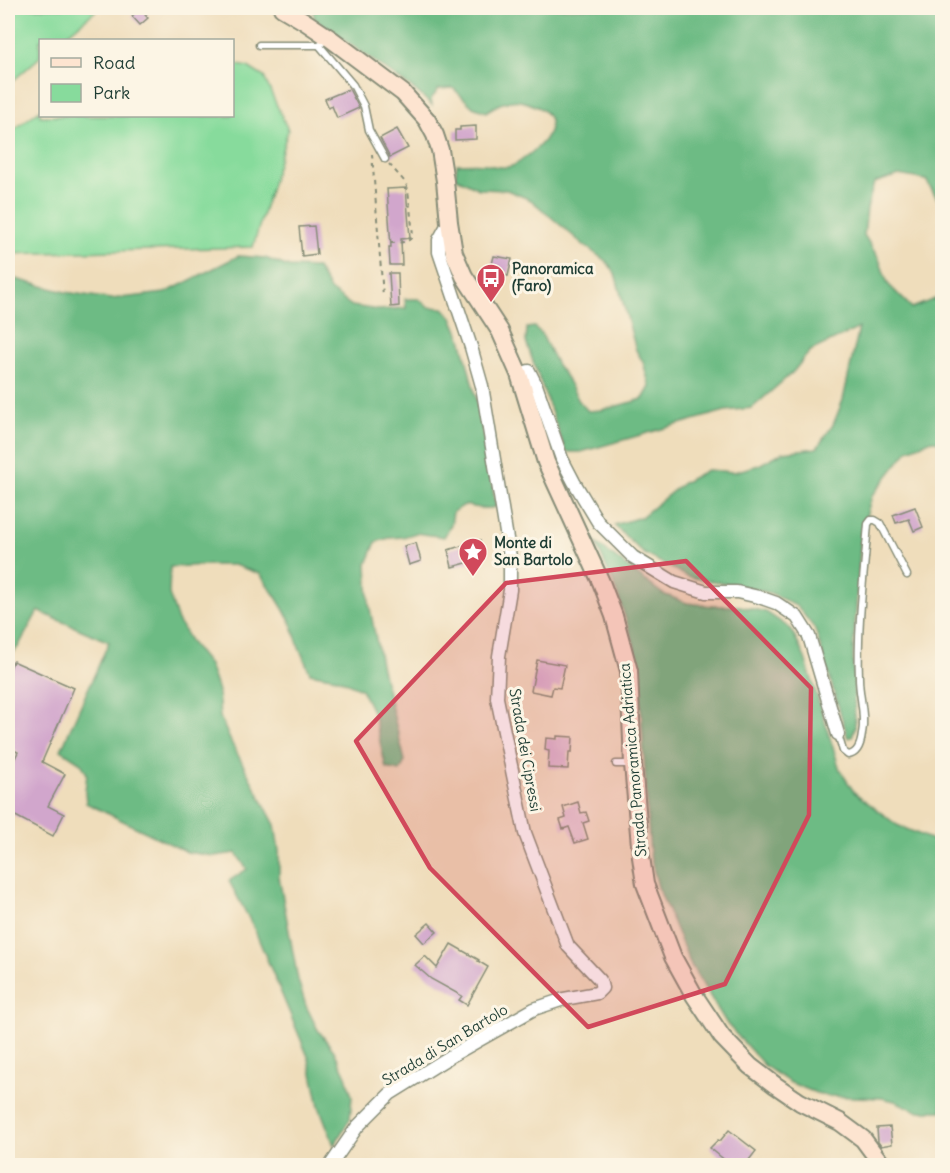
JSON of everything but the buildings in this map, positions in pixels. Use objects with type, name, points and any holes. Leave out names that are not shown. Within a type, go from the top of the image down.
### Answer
[{"type":"street","name":"Strada Panoramica Adriatica","points":[[282,8],[304,21],[325,42],[396,88],[414,104],[435,135],[440,150],[454,253],[464,276],[500,331],[519,374],[546,462],[601,582],[614,616],[628,671],[625,764],[640,857],[645,884],[673,957],[694,995],[722,1037],[750,1066],[775,1086],[800,1102],[840,1122],[863,1139],[883,1166]]},
{"type":"street","name":"Strada dei Cipressi","points":[[448,222],[439,240],[439,252],[482,386],[510,557],[510,590],[499,656],[497,698],[525,833],[568,946],[600,980],[602,988]]},
{"type":"street","points":[[519,374],[530,371],[561,459],[598,522],[633,557],[674,582],[706,592],[738,592],[759,597],[776,603],[797,617],[809,636],[838,734]]},
{"type":"street","name":"Strada di San Bartolo","points":[[330,1166],[357,1127],[390,1094],[534,1009],[564,999],[597,993],[602,988]]},
{"type":"lane","points":[[260,45],[325,42],[364,106],[369,130],[385,159]]},
{"type":"lane","points":[[838,734],[843,751],[853,754],[858,750],[864,721],[859,679],[860,644],[868,524],[871,520],[880,523],[907,576]]},
{"type":"path","points":[[369,130],[383,296]]},
{"type":"path","points":[[385,159],[405,182],[408,189],[413,235],[407,242],[391,243]]},
{"type":"highlighted area","points":[[686,561],[811,688],[809,815],[725,984],[588,1027],[430,868],[356,741],[506,583]]},
{"type":"green space","points":[[8,8],[99,8],[61,39],[39,39],[39,58],[8,85]]},
{"type":"green space","points":[[313,8],[368,8],[381,11],[396,8],[942,8],[942,205],[926,180],[899,175],[874,183],[867,208],[864,235],[879,259],[888,284],[912,308],[942,296],[942,443],[932,440],[908,450],[872,496],[861,533],[853,653],[855,727],[852,737],[848,738],[815,629],[798,607],[773,594],[752,588],[688,577],[643,553],[614,525],[641,517],[683,483],[707,470],[734,472],[759,465],[783,452],[817,448],[833,425],[843,400],[859,328],[810,351],[793,372],[752,408],[725,411],[581,452],[566,452],[526,342],[527,328],[534,327],[541,333],[557,365],[579,401],[588,411],[602,410],[643,399],[650,387],[643,362],[636,350],[615,273],[607,262],[531,200],[507,190],[479,189],[455,177],[457,164],[505,167],[517,164],[538,147],[548,135],[550,121],[548,115],[533,105],[516,100],[501,104],[486,112],[473,107],[453,88],[439,89],[431,99],[432,105],[314,18]]},
{"type":"green space","points":[[234,64],[248,67],[264,77],[288,130],[253,247],[8,254],[8,134],[39,111],[39,117],[234,117]]},
{"type":"green space","points":[[238,256],[265,258],[289,267],[317,268],[330,290],[352,306],[379,310],[406,308],[405,299],[419,299],[429,307],[443,308],[452,317],[461,338],[479,410],[496,507],[464,505],[453,512],[451,525],[444,537],[416,533],[376,542],[367,564],[369,604],[382,669],[405,761],[400,771],[386,768],[374,715],[361,689],[337,678],[310,673],[290,620],[260,574],[234,565],[170,567],[169,594],[178,621],[192,644],[209,665],[218,691],[220,717],[275,825],[279,851],[279,877],[298,980],[306,1006],[318,1030],[334,1051],[346,1076],[352,1096],[350,1119],[334,1145],[319,1106],[309,1059],[253,926],[229,881],[247,869],[236,853],[214,856],[187,852],[86,803],[87,774],[81,763],[61,750],[109,642],[38,611],[18,647],[8,659],[8,277],[65,292],[111,299],[165,293]]},
{"type":"green space","points":[[596,543],[663,594],[687,603],[740,606],[766,612],[791,629],[805,658],[840,770],[854,792],[897,825],[942,844],[942,1111],[917,1111],[882,1098],[829,1096],[789,1082],[765,1066],[727,1024],[691,965],[658,887],[650,855],[640,690],[634,644],[615,587]]},
{"type":"place","name":"Panoramica (Faro)","points":[[491,304]]},
{"type":"place","name":"Monte di San Bartolo","points":[[473,578]]}]
